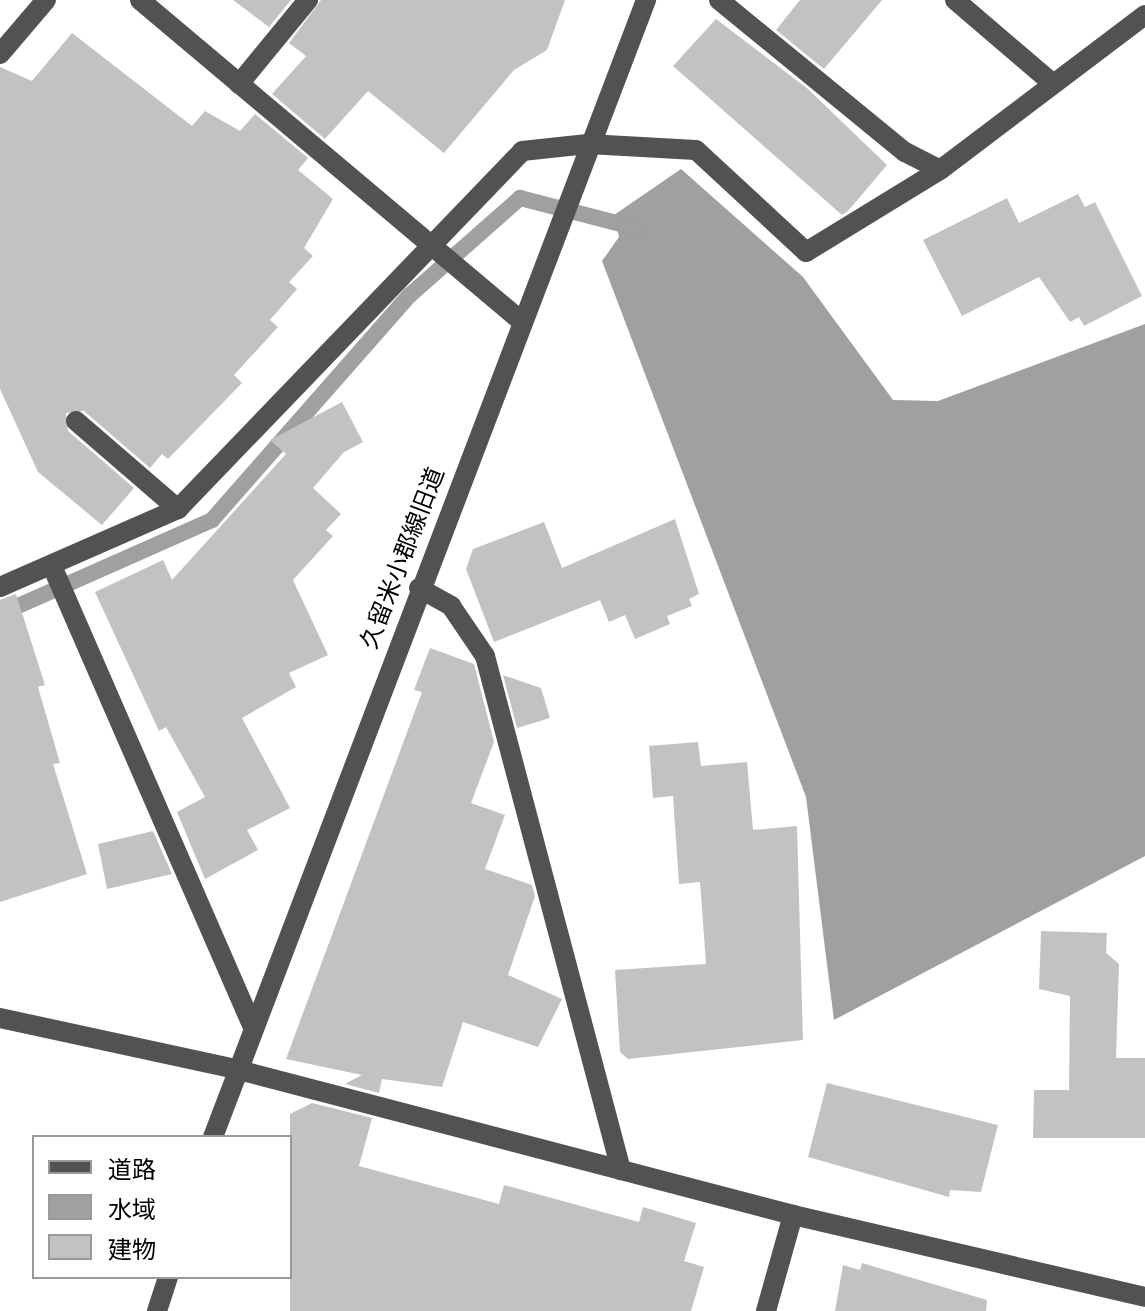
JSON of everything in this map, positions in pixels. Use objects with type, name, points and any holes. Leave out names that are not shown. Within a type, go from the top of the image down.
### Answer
[{"type":"street","points":[[0,54],[46,0]]},
{"type":"street","points":[[239,84],[308,0]]},
{"type":"street","name":"久留米小郡線旧道","points":[[214,1135],[235,1069],[588,144],[646,0]]},
{"type":"street","points":[[719,0],[905,152],[940,170]]},
{"type":"street","points":[[955,0],[1051,82]]},
{"type":"street","points":[[143,1],[521,321]]},
{"type":"street","points":[[0,587],[178,509],[522,151],[588,144],[696,150],[806,252],[940,170],[1051,82],[1145,15]]},
{"type":"street","points":[[76,421],[178,509]]},
{"type":"street","points":[[52,566],[252,1025]]},
{"type":"street","points":[[419,588],[451,606],[485,656],[621,1170]]},
{"type":"street","points":[[0,1018],[235,1069],[793,1215],[1145,1297]]},
{"type":"street","points":[[766,1311],[793,1215]]},
{"type":"street","points":[[157,1311],[167,1279]]},
{"type":"water","points":[[681,169],[803,277],[893,400],[938,401],[1145,324],[1145,856],[834,1020],[806,797],[602,261],[619,237],[614,215]]},
{"type":"building","points":[[233,0],[291,0],[269,27]]},
{"type":"building","points":[[321,0],[565,0],[547,50],[514,70],[444,153],[368,91],[325,139],[272,94],[306,56],[289,43]]},
{"type":"building","points":[[800,0],[882,0],[824,69],[776,30]]},
{"type":"building","points":[[716,19],[808,89],[887,165],[842,215],[673,66]]},
{"type":"building","points":[[72,33],[192,126],[205,111],[240,131],[255,114],[308,158],[298,170],[333,199],[304,248],[313,256],[289,282],[297,289],[270,320],[278,327],[234,375],[242,383],[168,459],[162,454],[150,468],[84,411],[66,413],[68,431],[134,488],[102,525],[38,472],[0,389],[0,67],[32,81]]},
{"type":"building","points":[[1078,194],[1085,207],[1095,202],[1142,296],[1084,326],[1079,317],[1070,322],[1039,277],[962,316],[923,240],[1007,198],[1019,223]]},
{"type":"building","points":[[342,402],[363,442],[344,452],[313,488],[341,514],[326,530],[333,536],[293,580],[328,655],[289,673],[296,687],[242,718],[290,808],[247,830],[258,850],[205,879],[177,812],[205,797],[166,727],[159,731],[95,592],[163,560],[172,580],[286,454],[270,440]]},
{"type":"building","points":[[675,519],[699,594],[689,599],[692,606],[667,616],[670,624],[635,639],[625,615],[609,622],[600,600],[494,642],[466,569],[473,549],[544,522],[562,568]]},
{"type":"building","points":[[16,594],[45,685],[38,687],[60,763],[53,764],[87,874],[0,902],[0,600]]},
{"type":"building","points":[[430,648],[474,664],[494,742],[471,803],[505,815],[485,869],[532,885],[535,896],[508,975],[562,999],[538,1047],[463,1022],[442,1087],[382,1079],[379,1093],[345,1084],[362,1075],[286,1059],[422,692],[414,690]]},
{"type":"building","points":[[503,675],[541,688],[550,718],[517,728]]},
{"type":"building","points":[[698,742],[701,766],[747,762],[753,830],[797,826],[803,1040],[628,1059],[620,1052],[615,970],[706,964],[700,882],[679,884],[673,796],[653,798],[649,746]]},
{"type":"building","points":[[153,831],[172,874],[107,889],[98,844]]},
{"type":"building","points":[[1041,931],[1107,933],[1106,953],[1119,964],[1116,1058],[1145,1058],[1145,1138],[1033,1138],[1034,1090],[1069,1090],[1070,996],[1039,989]]},
{"type":"building","points":[[827,1083],[998,1125],[981,1192],[950,1190],[949,1197],[808,1157]]},
{"type":"building","points":[[312,1103],[372,1118],[359,1166],[499,1204],[504,1185],[639,1222],[643,1207],[696,1223],[684,1261],[704,1267],[691,1311],[290,1311],[290,1114]]},
{"type":"building","points":[[862,1263],[987,1300],[986,1311],[835,1311],[843,1265],[860,1270]]},
{"type":"waterway","points":[[0,614],[212,520],[410,295],[520,198],[636,228]]}]
